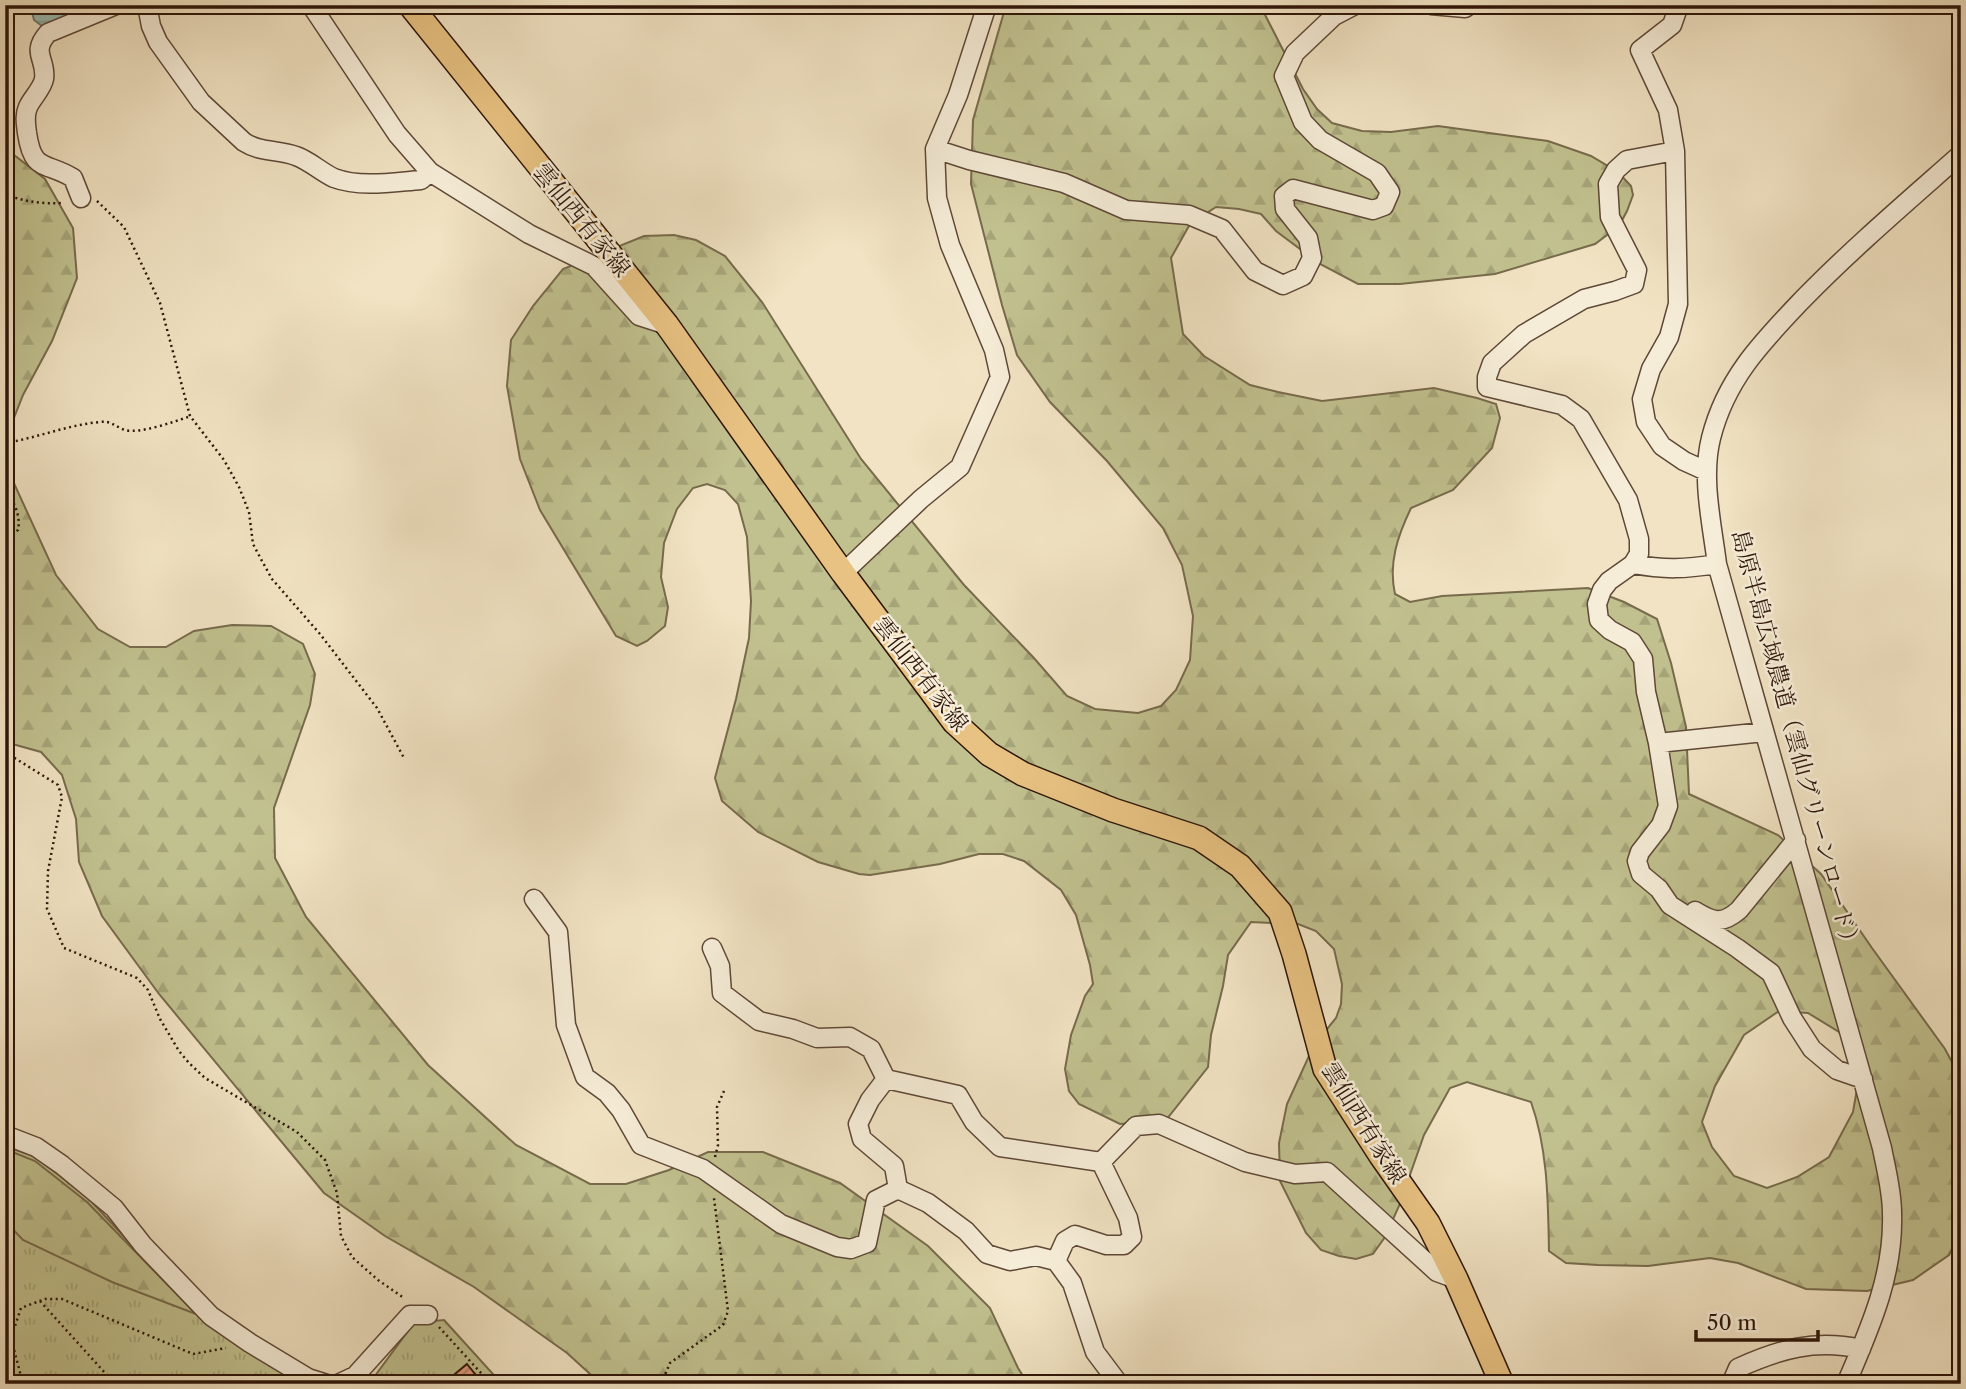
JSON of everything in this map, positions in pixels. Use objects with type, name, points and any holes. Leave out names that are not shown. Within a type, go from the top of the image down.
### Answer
[{"type":"main road","name":"雲仙西有家線","points":[[410,5],[667,326],[954,722],[989,754],[1023,774],[1113,810],[1199,838],[1240,866],[1280,912],[1325,1069],[1428,1223],[1502,1384]]},
{"type":"street","points":[[81,198],[73,178],[39,163],[34,158],[30,151],[25,118],[29,105],[43,82],[39,52],[42,39],[48,33],[116,5]]},
{"type":"street","points":[[147,5],[151,26],[158,42],[201,102],[244,142],[262,151],[296,156],[347,182],[421,180],[430,172]]},
{"type":"street","points":[[311,5],[397,134],[430,172],[529,234],[594,266],[639,316],[667,326]]},
{"type":"street","points":[[844,573],[920,499],[960,467],[1000,377],[994,350],[950,245],[937,198],[935,149],[958,95],[987,5]]},
{"type":"street","points":[[935,149],[1064,183],[1126,211],[1189,215],[1222,229],[1255,271],[1283,285],[1303,276],[1312,257],[1308,238],[1285,209],[1284,196],[1293,189],[1373,210],[1384,206],[1390,192],[1377,173],[1320,139],[1303,122],[1284,76],[1295,53],[1334,16],[1355,5]]},
{"type":"street","points":[[1431,5],[1465,8],[1469,5]]},
{"type":"street","points":[[1679,5],[1672,25],[1640,50],[1668,110],[1675,151],[1678,304],[1669,337],[1651,369],[1642,400],[1646,422],[1662,446],[1684,461],[1706,471]]},
{"type":"street","points":[[1675,151],[1627,160],[1616,170],[1608,184],[1610,216],[1637,270],[1634,284],[1584,299],[1524,334],[1492,363],[1487,387],[1562,405],[1581,419],[1628,500],[1639,539],[1639,554],[1633,565],[1609,581],[1597,604],[1599,620],[1610,630],[1632,642],[1643,659],[1646,692],[1658,743],[1668,806],[1661,825],[1640,852],[1637,861],[1641,874],[1659,889],[1706,917],[1722,921],[1739,910],[1796,840]]},
{"type":"street","name":"島原半島広域農道（雲仙グリーンロード）","points":[[1846,1384],[1881,1296],[1890,1260],[1892,1211],[1882,1148],[1717,564],[1706,471],[1711,439],[1721,409],[1735,380],[1758,346],[1843,258],[1961,155]]},
{"type":"street","points":[[1633,565],[1682,569],[1717,564]]},
{"type":"street","points":[[1658,743],[1764,732]]},
{"type":"street","points":[[1659,889],[1670,905],[1737,947],[1771,974],[1792,1018],[1812,1049],[1837,1070],[1863,1079]]},
{"type":"street","points":[[534,899],[558,932],[566,1024],[585,1077],[607,1093],[621,1110],[641,1145],[703,1168],[781,1224],[837,1247],[851,1249],[867,1243],[876,1200],[898,1189]]},
{"type":"street","points":[[712,948],[720,966],[722,993],[760,1021],[817,1038],[850,1037],[871,1049],[886,1079]]},
{"type":"street","points":[[886,1079],[958,1095],[974,1122],[1000,1147],[1101,1161]]},
{"type":"street","points":[[886,1079],[870,1100],[858,1124],[862,1139],[894,1166],[898,1189]]},
{"type":"street","points":[[1101,1161],[1136,1126],[1159,1124],[1245,1162],[1295,1174],[1326,1171],[1437,1272],[1456,1279]]},
{"type":"street","points":[[5,1135],[36,1147],[114,1209],[143,1245],[211,1317],[308,1378],[327,1384]]},
{"type":"street","points":[[1056,1261],[1065,1241],[1075,1236],[1106,1245],[1124,1245],[1132,1237],[1128,1217],[1101,1161]]},
{"type":"street","points":[[898,1189],[928,1203],[966,1231],[987,1254],[1010,1261],[1036,1256],[1056,1261],[1072,1283],[1095,1352],[1119,1384]]},
{"type":"street","points":[[338,1384],[355,1376],[410,1315],[428,1315]]},
{"type":"street","points":[[1731,1384],[1738,1368],[1757,1359],[1801,1346],[1840,1345],[1861,1349]]},
{"type":"path","points":[[5,194],[48,204],[81,198],[97,201],[124,227],[160,303],[190,416],[224,460],[239,487],[248,512],[253,544],[272,579],[320,634],[377,708],[404,758]]},
{"type":"path","points":[[5,443],[101,421],[131,431],[162,426],[190,416]]},
{"type":"path","points":[[5,489],[14,503],[19,522],[15,534],[5,539]]},
{"type":"path","points":[[5,752],[58,785],[62,797],[48,871],[47,909],[64,948],[136,978],[148,990],[160,1019],[189,1063],[205,1078],[297,1132],[326,1160],[337,1193],[341,1236],[352,1257],[378,1280],[428,1315],[491,1384]]},
{"type":"path","points":[[661,1384],[670,1363],[723,1325],[728,1311],[712,1175],[718,1145],[717,1107],[724,1091]]},
{"type":"path","points":[[23,1384],[11,1338],[21,1308],[45,1299],[62,1299],[193,1354],[250,1343]]},
{"type":"path","points":[[40,1301],[115,1384]]},
{"type":"green space","points":[[1006,5],[1260,5],[1303,89],[1317,109],[1332,123],[1362,131],[1391,132],[1438,126],[1548,141],[1591,156],[1618,172],[1631,186],[1633,195],[1619,226],[1595,244],[1495,274],[1400,284],[1358,284],[1320,264],[1276,231],[1261,214],[1216,207],[1190,224],[1171,258],[1183,334],[1204,356],[1250,385],[1278,392],[1322,401],[1434,388],[1496,404],[1500,418],[1492,448],[1453,490],[1411,508],[1395,550],[1395,594],[1410,602],[1442,596],[1588,588],[1657,619],[1671,663],[1686,727],[1689,794],[1778,835],[1821,874],[1945,1049],[1961,1079],[1961,1232],[1949,1255],[1913,1280],[1867,1291],[1806,1289],[1738,1263],[1710,1258],[1648,1266],[1566,1263],[1549,1251],[1544,1157],[1531,1102],[1467,1082],[1450,1088],[1424,1135],[1399,1206],[1385,1237],[1373,1254],[1356,1259],[1321,1250],[1306,1233],[1280,1181],[1279,1143],[1287,1104],[1314,1045],[1336,1018],[1341,1004],[1342,984],[1334,949],[1316,931],[1298,924],[1251,922],[1228,955],[1211,1035],[1208,1067],[1166,1120],[1120,1124],[1079,1104],[1069,1091],[1065,1069],[1071,1035],[1085,996],[1093,984],[1076,915],[1061,890],[1024,861],[1003,854],[979,854],[940,864],[870,875],[859,874],[818,862],[758,832],[722,801],[715,778],[749,638],[751,601],[747,537],[738,504],[725,490],[707,484],[693,488],[677,509],[664,543],[661,577],[668,607],[665,626],[637,646],[616,636],[540,510],[520,459],[507,386],[511,340],[533,306],[563,269],[644,236],[674,235],[696,240],[725,256],[762,302],[861,459],[964,585],[1067,696],[1095,709],[1138,713],[1161,706],[1176,690],[1190,660],[1193,616],[1182,565],[1163,528],[1107,461],[1050,402],[1017,355],[971,184],[973,120]],"holes":[[[1779,1011],[1808,1013],[1839,1032],[1861,1066],[1853,1112],[1829,1157],[1797,1177],[1767,1188],[1734,1176],[1712,1147],[1702,1122],[1715,1086],[1744,1035]]]},
{"type":"green space","points":[[5,148],[45,179],[73,228],[77,278],[52,341],[23,395],[12,423],[12,479],[56,575],[98,629],[130,647],[166,647],[194,631],[232,625],[271,626],[303,644],[315,674],[310,705],[274,808],[275,858],[306,917],[428,1065],[516,1145],[590,1184],[626,1184],[669,1170],[708,1152],[763,1152],[840,1183],[928,1246],[990,1308],[1028,1384],[601,1384],[567,1353],[474,1287],[385,1236],[324,1193],[159,994],[102,916],[79,862],[76,819],[62,775],[41,752],[5,742]]},
{"type":"green space","points":[[5,1146],[36,1157],[90,1200],[144,1258],[308,1384],[5,1384]]},
{"type":"green space","points":[[5,1149],[35,1161],[87,1202],[196,1314],[112,1282],[23,1240],[5,1221]]},
{"type":"green space","points":[[444,1320],[502,1384],[369,1384],[414,1323]]},
{"type":"water","points":[[30,5],[96,5],[42,26],[34,20]]},
{"type":"building","points":[[467,1364],[483,1384],[443,1384]]}]
